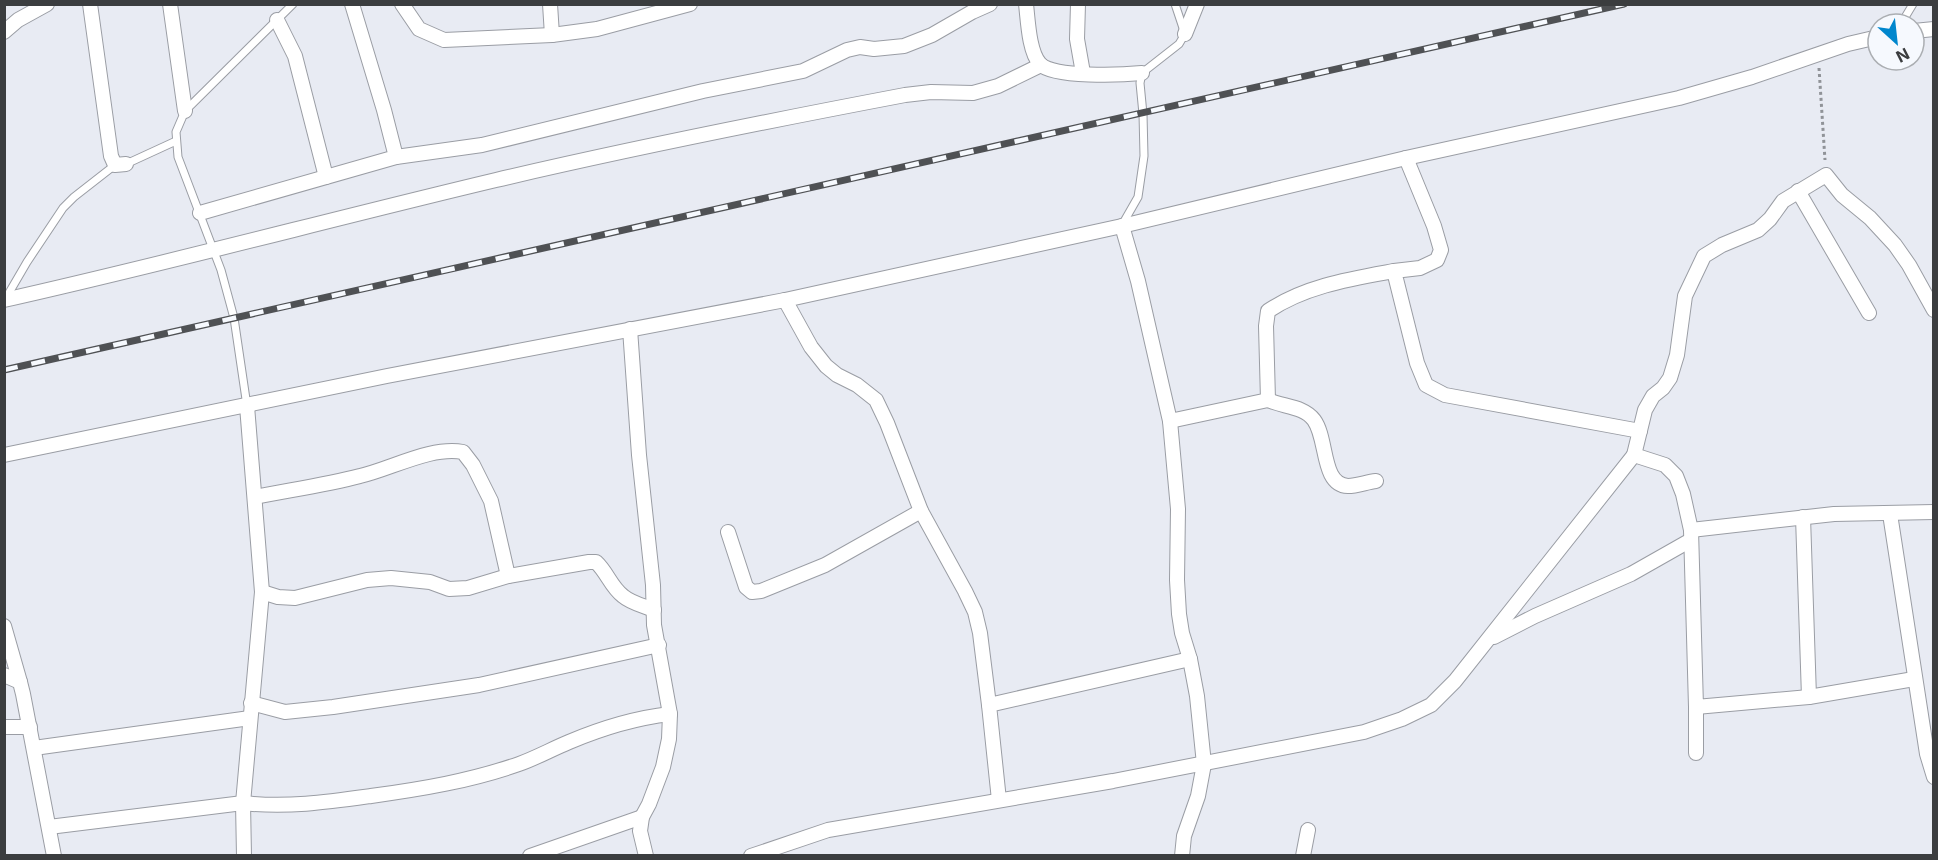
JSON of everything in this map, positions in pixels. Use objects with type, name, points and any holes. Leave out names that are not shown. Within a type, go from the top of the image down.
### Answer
[{"type":"street","points":[[4,32],[18,20],[47,4]]},
{"type":"street","points":[[90,4],[111,156],[121,164]]},
{"type":"street","points":[[171,4],[185,111]]},
{"type":"street","points":[[352,4],[396,157]]},
{"type":"street","points":[[402,4],[419,29],[444,40],[597,29],[690,4]]},
{"type":"street","points":[[550,4],[552,34]]},
{"type":"street","points":[[200,213],[396,157],[482,145],[544,132],[703,91],[803,70],[854,49],[904,45],[932,35],[990,4]]},
{"type":"street","points":[[1026,4],[1034,54],[1041,65],[1058,71],[1083,74],[1117,76],[1142,73]]},
{"type":"street","points":[[1078,4],[1077,39],[1083,74]]},
{"type":"street","points":[[1185,34],[1197,4]]},
{"type":"street","points":[[277,20],[295,56],[326,177]]},
{"type":"street","points":[[4,455],[784,300],[1122,226],[1406,158],[1679,98],[1866,40]]},
{"type":"street","points":[[5,300],[499,180],[759,123],[914,94],[973,93],[998,86],[1041,65]]},
{"type":"street","points":[[1268,400],[1266,326],[1269,311],[1286,299],[1340,281],[1420,268],[1437,260],[1441,250],[1434,226],[1406,158]]},
{"type":"street","points":[[751,855],[828,830],[1204,764],[1364,732],[1402,719],[1431,705],[1455,681],[1488,641],[1634,455],[1645,410],[1653,396],[1670,378],[1677,355],[1685,296],[1704,256],[1722,245],[1758,230],[1770,219],[1783,201],[1826,175],[1842,195],[1870,218],[1895,245],[1934,310]]},
{"type":"street","points":[[1798,191],[1869,313]]},
{"type":"street","points":[[1122,226],[1138,281],[1170,420],[1178,509],[1179,614],[1190,659],[1204,764],[1198,796],[1184,836],[1182,855]]},
{"type":"street","points":[[1394,271],[1417,363],[1426,385],[1445,395],[1640,431]]},
{"type":"street","points":[[784,300],[826,366],[876,400],[921,511],[975,612],[980,633],[999,800]]},
{"type":"street","points":[[630,329],[654,610],[670,714],[669,739],[663,767],[642,817],[640,831],[646,855]]},
{"type":"street","points":[[1170,420],[1268,400],[1304,411],[1314,419],[1321,434],[1331,476],[1336,483],[1347,486],[1376,481]]},
{"type":"street","points":[[244,855],[243,803],[262,592],[247,406]]},
{"type":"street","points":[[255,497],[361,476],[447,451],[463,452],[491,501],[508,576]]},
{"type":"street","points":[[1634,455],[1665,465],[1677,476],[1691,535],[1696,753]]},
{"type":"street","points":[[728,532],[746,587],[752,592],[761,591],[825,565],[921,511]]},
{"type":"street","points":[[1488,641],[1534,616],[1630,574],[1691,535],[1834,514],[1934,512]]},
{"type":"street","points":[[1890,514],[1926,754],[1934,777]]},
{"type":"street","points":[[1803,517],[1809,697]]},
{"type":"street","points":[[262,592],[278,597],[295,598],[356,583],[391,578],[430,582],[449,589],[468,588],[508,576],[579,562],[596,562],[624,597],[654,610]]},
{"type":"street","points":[[4,626],[30,727],[54,855]]},
{"type":"street","points":[[251,703],[285,712],[333,707],[479,685],[659,645]]},
{"type":"street","points":[[989,705],[1190,659]]},
{"type":"street","points":[[4,675],[20,682]]},
{"type":"street","points":[[1696,707],[1809,697],[1914,679]]},
{"type":"street","points":[[49,827],[243,803],[270,806],[313,804],[441,786],[522,763],[616,725],[644,717],[670,714]]},
{"type":"street","points":[[34,748],[250,718]]},
{"type":"street","points":[[4,727],[30,727]]},
{"type":"street","points":[[530,855],[642,817]]},
{"type":"street","points":[[1303,855],[1308,830]]},
{"type":"lane","points":[[247,406],[234,318],[214,250],[178,157],[176,132],[185,111],[293,4]]},
{"type":"lane","points":[[1122,226],[1138,197],[1144,156],[1140,83],[1142,73],[1179,44],[1185,34],[1175,4]]},
{"type":"lane","points":[[5,300],[27,262],[63,208],[74,196],[121,164],[176,141]]},
{"type":"path","points":[[1818,54],[1826,175]]},
{"type":"railway","points":[[4,370],[1624,4]]}]
